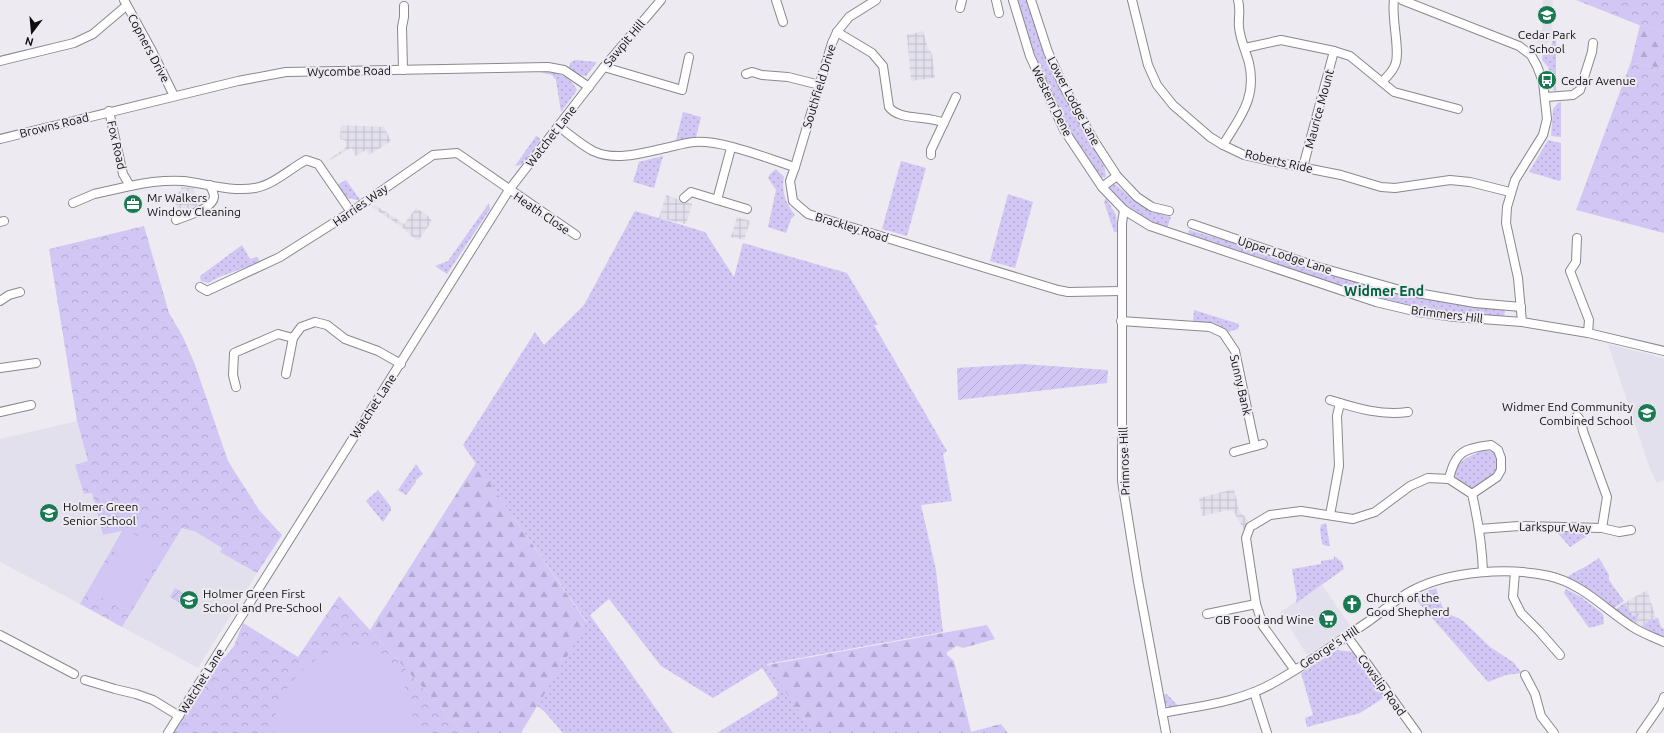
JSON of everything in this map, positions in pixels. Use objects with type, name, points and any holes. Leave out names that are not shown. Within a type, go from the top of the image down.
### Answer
[{"type":"street","name":"Sawpit Hill","points":[[588,87],[660,0]]},
{"type":"street","points":[[776,0],[783,22]]},
{"type":"street","name":"Southfield Drive","points":[[795,167],[832,43],[837,32],[849,17],[876,0]]},
{"type":"street","points":[[996,0],[999,13]]},
{"type":"street","name":"Western Dene","points":[[1013,0],[1030,56],[1064,130],[1102,186],[1124,210]]},
{"type":"street","name":"Lower Lodge Lane","points":[[1031,0],[1048,52],[1063,85],[1093,140],[1117,176],[1137,197],[1152,207],[1169,211]]},
{"type":"street","name":"Roberts Ride","points":[[1132,0],[1148,65],[1157,85],[1173,104],[1210,137],[1222,145],[1250,156],[1341,175],[1381,187],[1395,188],[1450,180],[1470,182],[1510,192]]},
{"type":"street","points":[[1222,145],[1246,107],[1251,93],[1252,76],[1239,28],[1241,9],[1238,0]]},
{"type":"street","points":[[1382,82],[1395,66],[1398,58],[1392,11],[1394,0]]},
{"type":"street","points":[[1402,0],[1518,46],[1531,55],[1543,82],[1546,97],[1547,119],[1544,135],[1515,180],[1510,192],[1507,207],[1506,223],[1518,278],[1522,322]]},
{"type":"street","points":[[0,62],[74,43],[93,34],[125,3]]},
{"type":"street","name":"Copners Drive","points":[[125,3],[152,51],[174,96]]},
{"type":"street","points":[[402,70],[402,27],[404,6]]},
{"type":"street","points":[[837,32],[872,53],[883,66],[889,107],[892,111],[902,116],[936,119],[944,122]]},
{"type":"street","points":[[1245,48],[1281,40],[1334,51],[1350,56],[1394,92],[1458,109]]},
{"type":"street","points":[[1546,97],[1573,95],[1580,90],[1592,52],[1593,43]]},
{"type":"street","name":"Maurice Mount","points":[[1303,167],[1334,51]]},
{"type":"street","points":[[604,67],[682,90],[689,57]]},
{"type":"street","name":"Wycombe Road","points":[[109,111],[238,81],[286,72],[548,67],[564,70],[588,87]]},
{"type":"street","points":[[746,74],[752,72],[762,75],[788,77],[820,85]]},
{"type":"street","name":"Watchet Lane","points":[[168,733],[509,190],[588,87]]},
{"type":"street","points":[[931,155],[931,150],[956,97]]},
{"type":"street","name":"Browns Road","points":[[0,139],[109,111]]},
{"type":"street","name":"Fox Road","points":[[109,111],[123,174],[130,186],[152,181],[183,181],[243,189],[256,188],[306,160],[318,164],[351,212]]},
{"type":"street","points":[[558,126],[588,148],[606,155],[624,156],[694,142],[713,143],[795,167]]},
{"type":"street","points":[[717,200],[731,148]]},
{"type":"street","name":"Harries Way","points":[[203,291],[280,257],[351,212],[433,155],[456,153],[509,190]]},
{"type":"street","name":"Brackley Road","points":[[795,167],[790,181],[793,201],[808,214],[1058,290],[1068,292],[1121,291]]},
{"type":"street","points":[[1102,186],[1117,176]]},
{"type":"street","points":[[176,220],[203,210],[212,201],[214,196],[210,185]]},
{"type":"street","points":[[73,203],[94,194],[130,186]]},
{"type":"street","name":"Heath Close","points":[[509,190],[576,235]]},
{"type":"street","points":[[684,198],[690,192],[747,209]]},
{"type":"street","name":"Primrose Hill","points":[[1124,210],[1122,224],[1121,291],[1122,481],[1166,733]]},
{"type":"street","name":"Brimmers Hill","points":[[1124,210],[1150,226],[1376,302],[1418,312],[1455,317],[1522,322],[1588,334],[1664,351]]},
{"type":"street","name":"Upper Lodge Lane","points":[[1192,224],[1316,266],[1400,290],[1475,303],[1521,307]]},
{"type":"street","points":[[1577,238],[1576,262],[1570,271],[1589,320],[1588,334]]},
{"type":"street","points":[[0,301],[9,295],[20,292]]},
{"type":"street","name":"Sunny Bank","points":[[1121,321],[1210,327],[1223,334],[1235,351],[1259,445],[1234,452]]},
{"type":"street","points":[[286,374],[293,338],[301,327],[315,322],[327,325],[345,339],[378,351],[401,364]]},
{"type":"street","points":[[236,387],[233,374],[234,353],[278,334],[293,338]]},
{"type":"street","points":[[0,368],[36,363]]},
{"type":"street","points":[[1330,400],[1378,413],[1396,414],[1408,412]]},
{"type":"street","points":[[1330,515],[1336,491],[1339,466],[1336,416],[1340,403]]},
{"type":"street","points":[[0,412],[31,406]]},
{"type":"street","points":[[1577,416],[1581,421],[1583,431],[1607,497],[1602,528]]},
{"type":"street","points":[[1448,479],[1451,468],[1461,453],[1477,447],[1491,445],[1498,450],[1501,470],[1497,477],[1472,494]]},
{"type":"street","points":[[1294,669],[1263,626],[1256,604],[1246,538],[1250,527],[1270,515],[1301,511],[1353,519],[1375,512],[1410,486],[1428,478],[1448,479],[1472,494],[1479,529],[1483,572]]},
{"type":"street","name":"Larkspur Way","points":[[1479,529],[1519,526],[1602,528],[1619,532],[1631,530]]},
{"type":"street","name":"George's Hill","points":[[1162,713],[1235,698],[1254,692],[1275,682],[1347,636],[1413,590],[1458,576],[1483,572],[1515,572],[1550,576],[1573,584],[1633,627],[1664,642]]},
{"type":"street","points":[[1515,572],[1513,597],[1520,613],[1539,631],[1560,655]]},
{"type":"street","points":[[1208,614],[1256,604]]},
{"type":"street","points":[[0,635],[74,674]]},
{"type":"street","name":"Cowslip Road","points":[[1347,636],[1417,733]]},
{"type":"street","points":[[1525,675],[1535,694],[1541,716],[1554,733]]},
{"type":"street","points":[[85,680],[152,700],[179,716]]},
{"type":"street","points":[[1254,692],[1267,733]]},
{"type":"street","points":[[1641,733],[1662,703],[1664,697]]},
{"type":"shaded area","name":"Cedar Park School","points":[[1543,0],[1553,0],[1552,37],[1545,47],[1537,43],[1542,30]]},
{"type":"shaded area","points":[[923,31],[928,48],[932,54],[935,78],[911,81],[907,35]]},
{"type":"shaded area","points":[[341,125],[384,127],[391,141],[369,155],[366,150],[356,156],[351,148],[323,164],[345,148],[346,141],[340,139]]},
{"type":"shaded area","points":[[181,187],[194,188],[198,209],[179,216],[173,194],[181,191]]},
{"type":"shaded area","points":[[666,195],[692,204],[686,224],[659,218]]},
{"type":"shaded area","points":[[375,205],[404,224],[416,208],[428,216],[432,221],[418,241],[405,231],[405,229],[372,207]]},
{"type":"shaded area","points":[[737,217],[750,221],[744,240],[731,237]]},
{"type":"shaded area","name":"Widmer End Community Combined School","points":[[1608,344],[1664,358],[1664,480],[1657,483],[1650,469]]},
{"type":"shaded area","name":"Holmer Green Senior School","points":[[77,421],[88,461],[84,494],[92,493],[103,535],[122,531],[80,604],[0,562],[0,439]]},
{"type":"shaded area","points":[[1234,489],[1239,510],[1249,522],[1244,530],[1234,512],[1229,510],[1202,516],[1199,498]]},
{"type":"shaded area","name":"Holmer Green First School and Pre-School","points":[[182,528],[196,532],[222,548],[220,552],[257,573],[198,668],[122,627]]},
{"type":"shaded area","points":[[1322,585],[1351,627],[1307,655],[1280,612]]},
{"type":"shaded area","points":[[1647,590],[1656,618],[1650,620],[1642,626],[1636,623],[1638,613],[1633,616],[1624,603]]},
{"type":"green space","points":[[1018,0],[1028,0],[1048,60],[1078,122],[1104,164],[1106,177],[1100,178],[1081,150],[1048,90],[1027,37]]},
{"type":"green space","points":[[1576,0],[1664,0],[1664,31],[1639,25]]},
{"type":"green space","points":[[1640,25],[1664,31],[1664,69],[1631,62]]},
{"type":"green space","points":[[1556,30],[1556,91],[1554,90],[1548,67],[1542,60],[1543,51],[1551,46]]},
{"type":"green space","points":[[575,60],[597,62],[586,76],[580,75],[569,69],[570,63]]},
{"type":"green space","points":[[1631,62],[1664,69],[1664,233],[1576,210]]},
{"type":"green space","points":[[540,71],[550,72],[565,77],[576,88],[577,90],[561,112],[556,80],[552,75]]},
{"type":"green space","points":[[1561,102],[1561,137],[1551,136],[1553,109],[1558,103]]},
{"type":"green space","points":[[683,112],[701,117],[696,137],[676,140]]},
{"type":"green space","points":[[536,136],[541,139],[523,164],[515,166]]},
{"type":"green space","points":[[1548,140],[1561,143],[1561,180],[1559,181],[1529,172]]},
{"type":"green space","points":[[663,156],[654,188],[633,182],[639,162]]},
{"type":"green space","points":[[901,161],[926,168],[907,236],[882,229]]},
{"type":"green space","points":[[776,169],[784,177],[783,188],[785,198],[795,215],[791,219],[786,233],[768,227],[776,190],[768,178]]},
{"type":"green space","points":[[346,180],[361,201],[344,197],[337,185]]},
{"type":"green space","points":[[1115,184],[1140,205],[1171,217],[1167,228],[1135,212],[1123,202],[1109,189],[1111,185]]},
{"type":"green space","points":[[1008,194],[1033,202],[1015,268],[990,261]]},
{"type":"green space","points":[[1106,198],[1116,215],[1118,232],[1114,232],[1104,202]]},
{"type":"green space","points":[[489,203],[490,209],[447,274],[435,266],[448,261]]},
{"type":"green space","points":[[635,211],[705,232],[734,277],[743,243],[847,273],[878,325],[874,325],[947,451],[943,454],[952,501],[921,505],[936,570],[943,632],[767,664],[814,733],[717,733],[777,696],[778,692],[762,668],[713,698],[661,666],[609,599],[590,615],[673,733],[563,733],[544,711],[537,706],[587,622],[463,445],[535,332],[544,345],[584,305]]},
{"type":"green space","points":[[144,226],[169,313],[182,335],[194,362],[228,461],[259,510],[282,535],[257,573],[220,552],[222,548],[196,532],[182,528],[122,627],[80,604],[122,531],[103,535],[92,493],[84,494],[75,465],[88,461],[77,421],[49,249]]},
{"type":"green space","points":[[1189,230],[1259,250],[1387,291],[1437,301],[1505,310],[1504,318],[1446,314],[1397,305],[1265,262],[1188,234]]},
{"type":"green space","points":[[242,245],[250,259],[257,257],[259,260],[258,263],[219,277],[208,283],[201,281],[200,276]]},
{"type":"green space","points":[[1194,310],[1239,324],[1238,329],[1228,332],[1218,327],[1193,322]]},
{"type":"green space","points":[[1023,364],[1108,370],[1107,383],[958,400],[957,368]]},
{"type":"green space","points":[[1482,451],[1492,451],[1497,458],[1497,470],[1494,475],[1469,489],[1457,482],[1454,472],[1462,461],[1469,456]]},
{"type":"green space","points":[[476,463],[587,623],[521,733],[464,733],[370,630]]},
{"type":"green space","points":[[416,464],[423,474],[416,480],[406,495],[398,490]]},
{"type":"green space","points":[[378,490],[391,507],[391,510],[383,522],[366,501]]},
{"type":"green space","points":[[1326,523],[1330,546],[1322,544],[1320,529],[1321,525]]},
{"type":"green space","points":[[128,530],[162,552],[125,612],[91,591]]},
{"type":"green space","points":[[1556,531],[1589,532],[1590,534],[1570,547]]},
{"type":"green space","points":[[1334,556],[1342,562],[1344,569],[1296,603],[1297,599],[1292,569],[1321,564],[1321,561],[1334,559]]},
{"type":"green space","points":[[1599,558],[1609,575],[1609,580],[1624,601],[1613,609],[1584,586],[1567,577]]},
{"type":"green space","points":[[175,588],[187,595],[181,604],[170,597]]},
{"type":"green space","points":[[1436,588],[1442,606],[1449,614],[1462,620],[1490,647],[1513,662],[1522,673],[1506,675],[1488,682],[1413,596]]},
{"type":"green space","points":[[1566,589],[1581,597],[1603,614],[1604,624],[1589,628],[1564,593]]},
{"type":"green space","points":[[339,596],[464,733],[172,733],[213,666],[226,656],[234,646],[243,623],[298,657]]},
{"type":"green space","points":[[1624,603],[1633,616],[1639,613],[1636,623],[1615,610]]},
{"type":"green space","points":[[1658,618],[1661,627],[1664,629],[1664,639],[1642,626],[1650,620]]},
{"type":"green space","points":[[987,625],[995,639],[963,648],[957,646],[947,652],[947,655],[954,661],[971,732],[1001,724],[1008,733],[814,733],[767,665]]},
{"type":"green space","points":[[343,646],[356,647],[371,653],[379,658],[394,672],[405,687],[409,696],[410,713],[426,733],[273,733],[279,704],[294,679],[316,660]]},
{"type":"green space","points":[[1337,650],[1354,652],[1385,697],[1360,713],[1307,727],[1305,718],[1313,715],[1301,673]]},
{"type":"green space","points":[[1167,694],[1179,707],[1171,708],[1166,705],[1163,695]]},
{"type":"place","name":"Cedar Park School","points":[[1547,15]]},
{"type":"place","name":"Cedar Avenue","points":[[1547,80]]},
{"type":"place","name":"Mr Walkers Window Cleaning","points":[[133,204]]},
{"type":"place","name":"Widmer End Community Combined School","points":[[1647,413]]},
{"type":"place","name":"Holmer Green Senior School","points":[[49,513]]},
{"type":"place","name":"Holmer Green First School and Pre-School","points":[[189,600]]},
{"type":"place","name":"Church of the Good Shepherd","points":[[1352,604]]},
{"type":"place","name":"GB Food and Wine","points":[[1328,619]]},
{"type":"district","name":"Widmer End","points":[[1384,291]]}]
